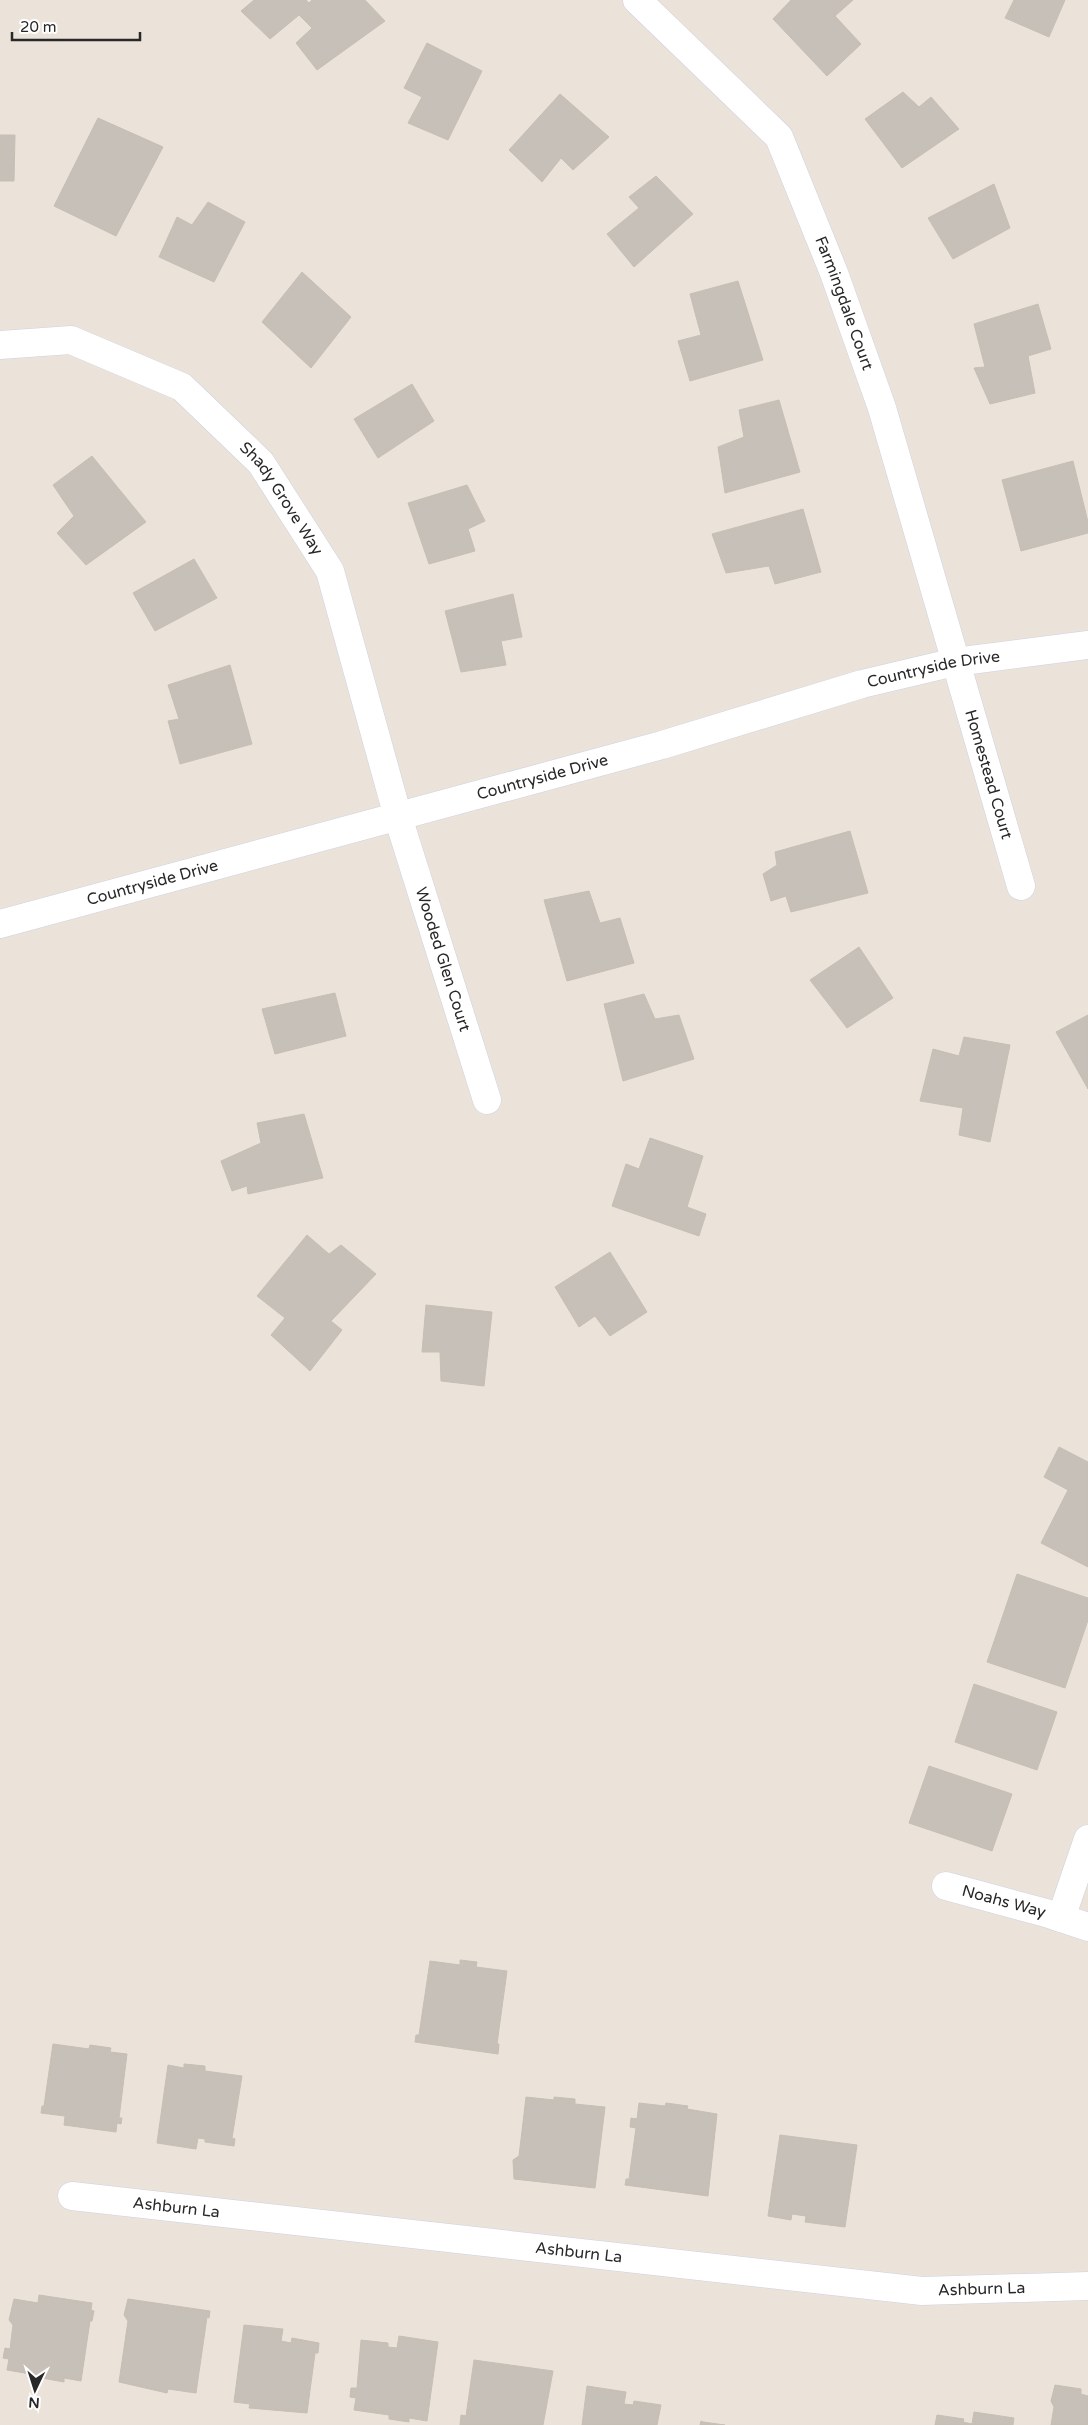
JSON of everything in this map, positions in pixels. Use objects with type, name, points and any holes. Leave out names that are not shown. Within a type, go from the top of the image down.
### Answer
[{"type":"street","name":"Farmingdale Court","points":[[637,0],[779,137],[834,273],[882,408],[955,662]]},
{"type":"street","name":"Shady Grove Way","points":[[0,345],[71,340],[182,387],[261,462],[330,571],[398,817]]},
{"type":"street","name":"Countryside Drive","points":[[0,924],[662,744],[862,684],[955,662],[1088,645]]},
{"type":"street","name":"Homestead Court","points":[[955,662],[1021,886]]},
{"type":"street","name":"Wooded Glen Court","points":[[398,817],[487,1100]]},
{"type":"street","name":"Noahs Way","points":[[1061,1918],[1088,1838]]},
{"type":"street","name":"Noahs Way","points":[[946,1886],[1088,1927]]},
{"type":"street","name":"Ashburn La","points":[[72,2196],[922,2291],[1088,2286]]},
{"type":"building","points":[[254,0],[306,0],[309,3],[312,0],[365,0],[385,21],[317,70],[296,43],[312,28],[299,15],[270,39],[241,11]]},
{"type":"building","points":[[791,0],[853,0],[835,16],[861,44],[827,76],[773,19]]},
{"type":"building","points":[[1014,0],[1065,0],[1049,37],[1005,18]]},
{"type":"building","points":[[427,43],[482,71],[448,140],[408,123],[422,97],[404,88]]},
{"type":"building","points":[[903,92],[919,107],[931,97],[959,129],[902,168],[865,119]]},
{"type":"building","points":[[560,94],[609,137],[573,170],[561,158],[542,182],[509,150]]},
{"type":"building","points":[[98,118],[163,147],[116,236],[54,206]]},
{"type":"building","points":[[0,135],[15,135],[14,181],[0,181]]},
{"type":"building","points":[[656,176],[693,214],[634,267],[607,234],[639,208],[629,197]]},
{"type":"building","points":[[994,184],[1010,228],[953,259],[928,218]]},
{"type":"building","points":[[208,202],[245,222],[214,282],[159,257],[177,217],[192,225]]},
{"type":"building","points":[[302,272],[351,317],[311,368],[262,322]]},
{"type":"building","points":[[738,281],[763,360],[690,381],[678,341],[701,335],[690,294]]},
{"type":"building","points":[[1038,304],[1051,349],[1028,356],[1035,393],[990,404],[974,368],[985,367],[974,324]]},
{"type":"building","points":[[412,384],[434,421],[378,458],[354,419]]},
{"type":"building","points":[[779,400],[800,472],[725,493],[718,447],[744,437],[739,410]]},
{"type":"building","points":[[92,456],[146,522],[86,565],[57,533],[74,516],[53,485]]},
{"type":"building","points":[[1073,461],[1088,522],[1088,533],[1021,551],[1002,480]]},
{"type":"building","points":[[467,485],[485,521],[468,529],[475,551],[429,564],[408,503]]},
{"type":"building","points":[[803,509],[821,572],[775,584],[769,566],[726,573],[712,534]]},
{"type":"building","points":[[194,559],[217,598],[155,631],[133,593]]},
{"type":"building","points":[[513,594],[522,637],[501,641],[506,665],[461,672],[445,611]]},
{"type":"building","points":[[230,665],[252,744],[180,764],[168,721],[179,719],[168,685]]},
{"type":"building","points":[[850,831],[868,893],[791,912],[786,896],[771,901],[763,874],[777,865],[775,852]]},
{"type":"building","points":[[589,891],[600,923],[620,918],[634,963],[567,981],[544,900]]},
{"type":"building","points":[[859,947],[893,998],[847,1028],[810,980]]},
{"type":"building","points":[[335,993],[346,1036],[275,1054],[262,1009]]},
{"type":"building","points":[[644,994],[655,1019],[679,1015],[694,1059],[623,1081],[604,1004]]},
{"type":"building","points":[[1088,1015],[1088,1089],[1056,1032]]},
{"type":"building","points":[[964,1037],[1010,1045],[990,1142],[959,1135],[963,1108],[920,1101],[933,1049],[959,1056]]},
{"type":"building","points":[[304,1114],[323,1178],[248,1194],[247,1186],[232,1191],[221,1161],[261,1143],[257,1123]]},
{"type":"building","points":[[650,1138],[703,1156],[687,1207],[706,1214],[699,1236],[612,1206],[626,1164],[639,1169]]},
{"type":"building","points":[[307,1235],[329,1254],[341,1245],[376,1274],[331,1321],[342,1330],[310,1371],[271,1335],[285,1318],[257,1296]]},
{"type":"building","points":[[610,1252],[647,1312],[610,1336],[595,1316],[579,1327],[555,1287]]},
{"type":"building","points":[[426,1305],[492,1312],[484,1386],[441,1381],[440,1352],[422,1352]]},
{"type":"building","points":[[1059,1447],[1088,1462],[1088,1567],[1041,1543],[1068,1490],[1044,1477]]},
{"type":"building","points":[[1017,1574],[1088,1598],[1088,1620],[1065,1688],[987,1662]]},
{"type":"building","points":[[974,1684],[1057,1712],[1037,1770],[955,1742]]},
{"type":"building","points":[[929,1766],[1012,1794],[992,1851],[909,1823]]},
{"type":"building","points":[[460,1960],[477,1962],[476,1967],[507,1971],[497,2044],[499,2044],[498,2054],[415,2042],[416,2035],[419,2035],[430,1961],[460,1965]]},
{"type":"building","points":[[53,2044],[89,2049],[90,2045],[111,2048],[110,2052],[127,2054],[119,2118],[122,2118],[121,2124],[117,2123],[116,2132],[64,2125],[65,2116],[41,2113],[42,2106],[44,2106]]},
{"type":"building","points":[[184,2064],[205,2066],[205,2071],[242,2076],[232,2138],[235,2139],[234,2146],[205,2142],[205,2139],[198,2138],[196,2149],[157,2143],[168,2065],[184,2068]]},
{"type":"building","points":[[526,2097],[554,2100],[554,2097],[575,2099],[575,2104],[605,2107],[595,2188],[514,2179],[513,2160],[519,2156]]},
{"type":"building","points":[[639,2103],[665,2106],[666,2103],[688,2106],[687,2109],[717,2114],[708,2196],[625,2185],[626,2179],[629,2179],[636,2128],[630,2127],[631,2118],[637,2119]]},
{"type":"building","points":[[780,2135],[857,2145],[845,2227],[805,2222],[806,2216],[792,2214],[791,2220],[768,2216]]},
{"type":"building","points":[[39,2295],[92,2303],[91,2310],[94,2311],[92,2321],[90,2321],[81,2381],[64,2378],[64,2382],[7,2370],[9,2359],[3,2358],[5,2348],[10,2349],[13,2325],[9,2320],[14,2299],[38,2303]]},
{"type":"building","points":[[128,2299],[210,2311],[209,2318],[207,2317],[196,2393],[168,2389],[167,2393],[119,2382],[128,2321],[124,2315]]},
{"type":"building","points":[[244,2325],[283,2329],[281,2341],[291,2343],[292,2338],[319,2343],[318,2353],[315,2353],[307,2413],[249,2408],[250,2404],[234,2402]]},
{"type":"building","points":[[399,2336],[438,2342],[427,2421],[409,2418],[409,2422],[389,2419],[389,2415],[354,2410],[356,2398],[350,2397],[351,2388],[357,2388],[361,2340],[388,2343],[388,2347],[397,2348]]},
{"type":"building","points":[[474,2360],[553,2371],[543,2425],[460,2425],[461,2415],[466,2416]]},
{"type":"building","points":[[1055,2385],[1081,2389],[1081,2394],[1088,2396],[1088,2425],[1051,2425],[1054,2407],[1051,2401]]},
{"type":"building","points":[[587,2386],[626,2392],[624,2404],[633,2405],[634,2401],[661,2405],[657,2425],[582,2425]]},
{"type":"building","points":[[974,2412],[1014,2418],[1013,2425],[935,2425],[937,2415],[964,2419],[963,2422],[972,2424]]},
{"type":"building","points":[[701,2421],[703,2422],[725,2425],[700,2425]]}]
